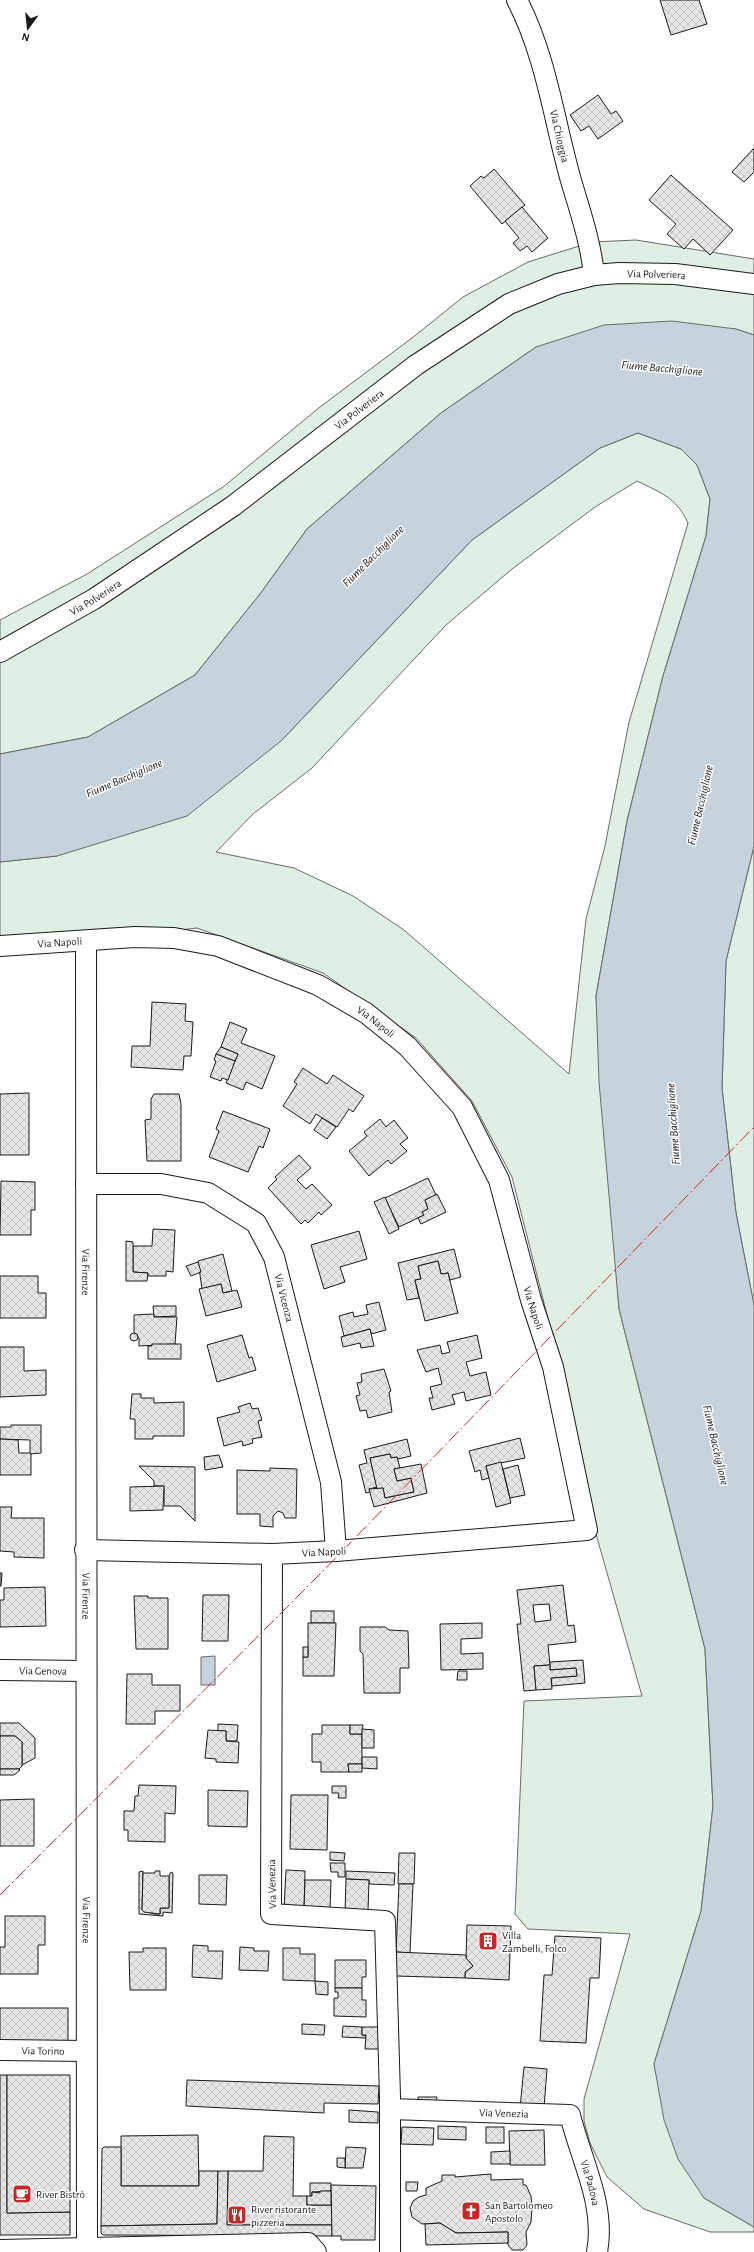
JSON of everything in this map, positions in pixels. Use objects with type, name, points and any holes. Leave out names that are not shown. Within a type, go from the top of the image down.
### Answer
[{"type":"street","name":"Via Chioggia","points":[[517,0],[526,18],[546,78],[572,184],[592,256],[594,275]]},
{"type":"street","name":"Via Polveriera","points":[[0,652],[94,599],[233,506],[416,364],[509,304],[558,284],[594,275],[619,273],[675,274],[754,284]]},
{"type":"street","name":"Via Napoli","points":[[0,946],[135,937],[174,938],[218,946],[318,985],[366,1013],[407,1046],[462,1107],[499,1180],[531,1300],[553,1367],[587,1530],[336,1551],[272,1554],[85,1550]]},
{"type":"street","name":"Via Firenze","points":[[86,941],[85,1550],[87,2250]]},
{"type":"street","name":"Via Vicenza","points":[[86,1184],[161,1184],[208,1193],[256,1223],[274,1257],[331,1482],[336,1551]]},
{"type":"street","name":"Via Venezia","points":[[272,1554],[271,1914],[385,1921],[390,2109],[390,2252]]},
{"type":"street","name":"Via Genova","points":[[0,1670],[86,1671]]},
{"type":"street","name":"Via Torino","points":[[0,2050],[86,2051]]},
{"type":"street","name":"Via Venezia","points":[[390,2109],[570,2116]]},
{"type":"street","name":"Via Padova","points":[[570,2116],[578,2146],[598,2205],[599,2227],[597,2252]]},
{"type":"street","points":[[0,2250],[87,2250],[308,2244],[316,2252]]},
{"type":"green space","points":[[636,240],[754,259],[754,335],[736,329],[536,347],[441,413],[307,529],[260,594],[195,675],[88,737],[0,754],[0,620],[87,574],[223,487],[320,407],[416,335],[463,297],[528,262],[592,242]]},
{"type":"green space","points":[[638,433],[681,449],[697,465],[710,499],[706,536],[663,676],[627,821],[596,996],[619,1309],[705,1649],[713,1806],[701,1911],[654,2064],[704,2198],[754,2227],[754,2232],[710,2232],[644,2209],[607,2177],[590,2143],[584,2121],[584,2099],[630,1934],[528,1929],[515,1914],[524,1701],[642,1696],[594,1527],[558,1358],[512,1177],[472,1101],[416,1038],[323,973],[197,928],[86,941],[0,942],[0,862],[57,856],[281,741],[472,540],[600,448]],"holes":[[[637,481],[673,501],[688,523],[629,722],[605,846],[586,919],[569,1074],[404,930],[353,896],[294,868],[216,852],[253,814],[312,768],[446,625],[512,569],[595,507]]]},
{"type":"green space","points":[[754,846],[754,1305],[736,1213],[722,1088],[726,961]]},
{"type":"water","name":"Fiume Bacchiglione","points":[[672,321],[736,329],[754,335],[754,846],[726,961],[722,1088],[736,1213],[754,1305],[754,2227],[704,2198],[678,2159],[664,2120],[654,2064],[701,1911],[713,1806],[705,1649],[619,1309],[599,1082],[596,996],[627,821],[663,676],[706,536],[710,499],[697,465],[681,449],[638,433],[600,448],[472,540],[281,741],[187,816],[57,856],[0,862],[0,754],[88,737],[195,675],[260,594],[307,529],[441,413],[536,347],[604,325]]},
{"type":"water","points":[[215,1656],[215,1685],[201,1685],[201,1657]]},
{"type":"building","points":[[660,0],[699,0],[707,24],[671,35]]},
{"type":"building","points":[[598,95],[611,114],[616,111],[623,121],[598,139],[589,126],[581,131],[570,115]]},
{"type":"building","points":[[754,148],[754,172],[744,182],[732,172]]},
{"type":"building","points":[[494,169],[525,205],[502,224],[470,186],[481,176],[484,178]]},
{"type":"building","points":[[671,175],[733,230],[710,255],[693,239],[684,249],[667,234],[676,224],[649,200]]},
{"type":"building","points":[[522,207],[548,238],[532,252],[527,246],[520,251],[513,243],[519,238],[505,221]]},
{"type":"building","points":[[152,1002],[186,1004],[185,1021],[193,1022],[191,1056],[184,1056],[183,1070],[131,1067],[132,1046],[150,1046]]},
{"type":"building","points":[[230,1022],[247,1029],[241,1043],[275,1056],[262,1089],[246,1082],[243,1090],[226,1083],[238,1054],[221,1047]]},
{"type":"building","points":[[221,1047],[238,1054],[235,1061],[216,1054]]},
{"type":"building","points":[[216,1054],[235,1061],[228,1080],[222,1078],[221,1081],[210,1077],[216,1061],[214,1060]]},
{"type":"building","points":[[303,1068],[327,1084],[333,1075],[364,1096],[353,1112],[349,1109],[337,1127],[316,1114],[310,1124],[283,1106],[297,1084],[294,1082]]},
{"type":"building","points":[[29,1093],[29,1155],[0,1155],[0,1094]]},
{"type":"building","points":[[154,1094],[179,1094],[181,1104],[181,1161],[147,1161],[145,1120],[151,1119],[151,1099]]},
{"type":"building","points":[[223,1111],[270,1129],[263,1148],[259,1146],[248,1172],[209,1157],[219,1131],[216,1129]]},
{"type":"building","points":[[322,1118],[336,1127],[327,1139],[314,1130]]},
{"type":"building","points":[[380,1119],[386,1127],[394,1120],[408,1138],[400,1144],[407,1151],[391,1164],[388,1160],[369,1176],[349,1151],[367,1136],[364,1132]]},
{"type":"building","points":[[299,1155],[311,1168],[297,1180],[306,1189],[312,1184],[332,1205],[321,1215],[319,1212],[308,1223],[305,1220],[301,1224],[268,1188],[277,1179],[275,1177]]},
{"type":"building","points":[[428,1178],[436,1195],[425,1200],[428,1209],[422,1212],[424,1215],[399,1227],[385,1198]]},
{"type":"building","points":[[1,1181],[35,1182],[35,1210],[31,1210],[31,1235],[0,1235]]},
{"type":"building","points":[[437,1194],[446,1212],[421,1224],[418,1218],[424,1215],[422,1212],[428,1209],[425,1200]]},
{"type":"building","points":[[385,1197],[399,1229],[389,1234],[374,1202]]},
{"type":"building","points":[[153,1229],[175,1230],[173,1272],[166,1271],[166,1276],[148,1276],[148,1273],[133,1272],[133,1246],[152,1246]]},
{"type":"building","points":[[359,1231],[367,1259],[340,1267],[345,1282],[324,1289],[311,1245]]},
{"type":"building","points":[[126,1241],[133,1242],[133,1272],[148,1273],[147,1281],[126,1281]]},
{"type":"building","points":[[454,1249],[461,1277],[450,1280],[448,1273],[441,1274],[438,1261],[418,1266],[421,1279],[415,1280],[419,1298],[407,1300],[398,1263]]},
{"type":"building","points":[[223,1254],[232,1291],[223,1293],[221,1284],[202,1289],[198,1261]]},
{"type":"building","points":[[438,1261],[441,1274],[448,1273],[458,1313],[425,1321],[415,1280],[421,1279],[418,1266]]},
{"type":"building","points":[[198,1262],[201,1272],[191,1276],[186,1266]]},
{"type":"building","points":[[0,1276],[38,1276],[38,1293],[46,1293],[46,1318],[0,1318]]},
{"type":"building","points":[[221,1284],[223,1293],[237,1290],[242,1307],[206,1316],[199,1289]]},
{"type":"building","points":[[379,1302],[386,1330],[371,1334],[370,1329],[344,1336],[339,1316],[353,1312],[354,1317],[368,1314],[366,1305]]},
{"type":"building","points":[[153,1306],[176,1306],[176,1316],[154,1317]]},
{"type":"building","points":[[154,1314],[154,1317],[177,1317],[175,1344],[139,1346],[139,1338],[134,1332],[134,1315]]},
{"type":"building","points":[[370,1329],[374,1346],[361,1348],[360,1343],[343,1347],[341,1337]]},
{"type":"building","points":[[132,1333],[136,1333],[138,1337],[136,1341],[132,1341],[130,1339],[130,1335]]},
{"type":"building","points":[[242,1335],[249,1358],[252,1357],[256,1370],[217,1382],[207,1345]]},
{"type":"building","points":[[477,1335],[482,1358],[466,1362],[470,1376],[486,1372],[491,1395],[466,1401],[464,1392],[452,1395],[455,1404],[432,1410],[429,1398],[433,1398],[430,1387],[442,1384],[438,1368],[426,1372],[417,1350],[440,1345],[442,1354],[450,1352],[447,1342]]},
{"type":"building","points":[[152,1344],[181,1344],[181,1359],[148,1359],[148,1346],[152,1346]]},
{"type":"building","points":[[0,1347],[24,1347],[24,1371],[46,1370],[46,1395],[0,1397]]},
{"type":"building","points":[[384,1369],[391,1391],[389,1392],[392,1412],[368,1418],[366,1410],[360,1411],[356,1396],[360,1395],[357,1383],[362,1382],[361,1374]]},
{"type":"building","points":[[132,1394],[141,1394],[141,1398],[154,1398],[154,1403],[184,1402],[184,1436],[153,1436],[153,1439],[135,1439],[135,1419],[130,1419]]},
{"type":"building","points":[[250,1403],[252,1409],[258,1408],[262,1420],[258,1421],[262,1437],[252,1439],[253,1443],[243,1446],[242,1441],[224,1446],[217,1418],[240,1412],[238,1407]]},
{"type":"building","points":[[11,1425],[41,1425],[41,1453],[30,1454],[30,1440],[0,1439],[0,1427],[11,1427]]},
{"type":"building","points":[[520,1438],[525,1458],[486,1466],[489,1478],[482,1480],[480,1470],[475,1472],[469,1451]]},
{"type":"building","points":[[0,1439],[18,1440],[19,1453],[31,1453],[31,1475],[0,1475]]},
{"type":"building","points":[[407,1439],[411,1456],[398,1459],[397,1457],[391,1458],[390,1454],[370,1458],[377,1487],[369,1489],[370,1492],[366,1493],[359,1465],[367,1463],[364,1450]]},
{"type":"building","points":[[390,1454],[391,1458],[397,1457],[400,1468],[394,1469],[397,1481],[411,1478],[414,1492],[385,1498],[383,1488],[377,1489],[370,1458]]},
{"type":"building","points":[[219,1455],[223,1467],[205,1470],[204,1457]]},
{"type":"building","points":[[501,1462],[511,1503],[496,1507],[486,1466]]},
{"type":"building","points":[[421,1464],[427,1493],[374,1507],[369,1489],[383,1488],[385,1498],[414,1492],[411,1478],[397,1481],[394,1469]]},
{"type":"building","points":[[518,1465],[525,1495],[510,1498],[503,1469]]},
{"type":"building","points":[[139,1466],[195,1467],[195,1521],[180,1506],[164,1506],[164,1486],[154,1486],[154,1481]]},
{"type":"building","points":[[270,1468],[297,1469],[296,1518],[285,1518],[283,1513],[278,1511],[273,1516],[273,1527],[260,1526],[260,1514],[237,1514],[237,1470],[270,1471]]},
{"type":"building","points":[[164,1486],[163,1510],[130,1511],[130,1487]]},
{"type":"building","points":[[0,1507],[12,1507],[11,1518],[44,1518],[44,1558],[14,1557],[14,1552],[0,1551]]},
{"type":"building","points":[[0,1573],[2,1573],[1,1586],[0,1586]]},
{"type":"building","points":[[563,1585],[568,1626],[574,1625],[576,1642],[548,1645],[550,1665],[534,1666],[536,1690],[524,1691],[517,1624],[521,1624],[517,1590]],"holes":[[[549,1604],[551,1620],[535,1622],[533,1605]]]},
{"type":"building","points":[[45,1587],[46,1626],[0,1627],[0,1600],[4,1600],[4,1588]]},
{"type":"building","points":[[203,1595],[229,1595],[228,1641],[202,1641]]},
{"type":"building","points":[[134,1596],[168,1598],[168,1649],[136,1649]]},
{"type":"building","points":[[311,1611],[334,1611],[334,1623],[311,1623]]},
{"type":"building","points":[[308,1623],[336,1623],[334,1676],[303,1676],[303,1657],[308,1657]]},
{"type":"building","points":[[482,1623],[482,1638],[461,1639],[461,1654],[483,1653],[483,1669],[441,1670],[440,1624]]},
{"type":"building","points":[[360,1627],[385,1627],[389,1630],[408,1631],[409,1668],[400,1668],[400,1693],[364,1693],[363,1654],[360,1651]]},
{"type":"building","points":[[303,1647],[308,1647],[308,1657],[303,1657]]},
{"type":"building","points":[[583,1660],[585,1683],[552,1686],[551,1678],[577,1676],[576,1668],[550,1670],[550,1662]]},
{"type":"building","points":[[550,1665],[550,1670],[576,1668],[577,1676],[551,1678],[552,1689],[536,1690],[534,1666]]},
{"type":"building","points":[[458,1671],[467,1671],[467,1680],[457,1680]]},
{"type":"building","points":[[127,1674],[152,1674],[152,1685],[180,1685],[180,1711],[155,1711],[155,1724],[126,1724]]},
{"type":"building","points":[[0,1723],[19,1723],[35,1738],[35,1758],[22,1765],[22,1742],[15,1736],[0,1736]]},
{"type":"building","points":[[218,1724],[238,1725],[237,1741],[226,1741],[226,1731],[218,1731]]},
{"type":"building","points":[[322,1725],[350,1725],[350,1734],[362,1734],[362,1764],[348,1764],[349,1772],[321,1772],[321,1762],[312,1762],[312,1734],[322,1734]]},
{"type":"building","points":[[350,1725],[363,1725],[362,1734],[350,1734]]},
{"type":"building","points":[[362,1729],[374,1730],[374,1748],[362,1748]]},
{"type":"building","points":[[208,1730],[226,1731],[226,1741],[239,1742],[238,1763],[216,1762],[216,1759],[205,1758]]},
{"type":"building","points":[[0,1736],[15,1736],[22,1742],[22,1766],[19,1769],[0,1769]]},
{"type":"building","points":[[362,1757],[377,1757],[377,1769],[362,1768]]},
{"type":"building","points":[[348,1764],[362,1764],[362,1772],[349,1772]]},
{"type":"building","points":[[0,1769],[20,1770],[14,1775],[0,1775]]},
{"type":"building","points":[[139,1785],[176,1786],[175,1814],[165,1813],[165,1842],[128,1841],[128,1830],[124,1830],[124,1811],[134,1811],[135,1796],[138,1796]]},
{"type":"building","points":[[332,1786],[346,1786],[346,1798],[338,1798],[339,1793],[332,1793]]},
{"type":"building","points":[[208,1790],[248,1791],[247,1827],[208,1826]]},
{"type":"building","points":[[291,1795],[328,1795],[327,1850],[290,1849]]},
{"type":"building","points":[[34,1799],[34,1846],[0,1846],[0,1800]]},
{"type":"building","points":[[330,1852],[345,1853],[344,1861],[330,1860]]},
{"type":"building","points":[[399,1853],[415,1853],[414,1884],[398,1884]]},
{"type":"building","points":[[330,1863],[345,1863],[345,1877],[338,1877],[338,1872],[331,1872]]},
{"type":"building","points":[[286,1870],[305,1871],[304,1910],[284,1909]]},
{"type":"building","points":[[143,1871],[142,1910],[154,1914],[160,1914],[160,1908],[169,1908],[169,1876],[171,1872],[173,1873],[172,1913],[163,1912],[163,1916],[139,1914],[139,1872]]},
{"type":"building","points":[[155,1871],[160,1871],[160,1876],[169,1876],[169,1908],[160,1908],[160,1914],[144,1912],[142,1910],[143,1873],[155,1873]]},
{"type":"building","points":[[346,1871],[395,1873],[394,1885],[369,1884],[369,1880],[346,1879]]},
{"type":"building","points":[[199,1875],[227,1875],[226,1905],[199,1904]]},
{"type":"building","points":[[346,1879],[369,1880],[368,1911],[345,1911]]},
{"type":"building","points":[[305,1880],[331,1880],[330,1910],[304,1910]]},
{"type":"building","points":[[399,1884],[413,1884],[410,1953],[396,1952]]},
{"type":"building","points":[[5,1916],[45,1916],[45,1945],[38,1945],[38,1974],[0,1974],[0,1947],[5,1947]]},
{"type":"building","name":"Villa Zambelli, Folco","points":[[467,1925],[511,1926],[509,1980],[465,1978],[465,1972],[473,1966],[466,1958]]},
{"type":"building","points":[[555,1936],[601,1938],[599,1978],[590,1978],[586,2043],[540,2041],[544,1975],[552,1975]]},
{"type":"building","points":[[193,1945],[208,1946],[208,1951],[223,1951],[222,1979],[192,1977]]},
{"type":"building","points":[[240,1947],[254,1948],[254,1951],[269,1951],[268,1971],[239,1970]]},
{"type":"building","points":[[143,1948],[166,1948],[166,1990],[130,1990],[129,1952],[143,1952]]},
{"type":"building","points":[[283,1948],[300,1948],[300,1954],[315,1954],[315,1981],[283,1980]]},
{"type":"building","points":[[396,1952],[466,1955],[466,1958],[473,1966],[465,1972],[465,1978],[396,1976]]},
{"type":"building","points":[[335,1960],[366,1960],[366,1977],[362,1977],[362,1988],[335,1988]]},
{"type":"building","points":[[315,1981],[328,1982],[328,1995],[316,1994]]},
{"type":"building","points":[[335,1988],[362,1988],[362,2000],[366,2000],[366,2017],[334,2016],[334,1998],[338,1998],[338,1992],[335,1992]]},
{"type":"building","points":[[0,2008],[68,2008],[68,2041],[0,2041]]},
{"type":"building","points":[[302,2024],[325,2025],[324,2035],[302,2034]]},
{"type":"building","points":[[343,2026],[362,2027],[362,2035],[366,2035],[366,2038],[342,2037]]},
{"type":"building","points":[[362,2027],[380,2027],[379,2049],[365,2049],[366,2035],[362,2035]]},
{"type":"building","points":[[524,2067],[547,2069],[544,2108],[520,2108]]},
{"type":"building","points":[[0,2075],[7,2075],[7,2213],[70,2212],[70,2235],[0,2235]]},
{"type":"building","points":[[7,2075],[70,2075],[70,2212],[7,2213]]},
{"type":"building","points":[[187,2080],[379,2086],[378,2104],[324,2103],[324,2113],[186,2106]]},
{"type":"building","points":[[418,2097],[437,2097],[436,2105],[418,2104]]},
{"type":"building","points":[[349,2110],[378,2112],[378,2123],[349,2122]]},
{"type":"building","points":[[438,2126],[466,2127],[466,2140],[438,2139]]},
{"type":"building","points":[[402,2127],[434,2128],[433,2145],[401,2144]]},
{"type":"building","points":[[486,2127],[504,2127],[504,2143],[486,2143]]},
{"type":"building","points":[[544,2130],[545,2165],[510,2165],[509,2131]]},
{"type":"building","points":[[198,2135],[199,2186],[121,2186],[121,2136]]},
{"type":"building","points":[[264,2136],[294,2137],[293,2196],[307,2196],[307,2205],[332,2205],[332,2225],[227,2225],[228,2171],[263,2171]]},
{"type":"building","points":[[104,2147],[121,2147],[121,2186],[199,2186],[199,2171],[218,2171],[217,2224],[101,2226],[102,2149]]},
{"type":"building","points":[[346,2147],[366,2148],[363,2168],[345,2168]]},
{"type":"building","points":[[510,2151],[510,2164],[491,2164],[491,2152]]},
{"type":"building","points":[[337,2158],[345,2158],[345,2168],[337,2167]]},
{"type":"building","points":[[218,2171],[228,2171],[227,2225],[332,2225],[332,2236],[103,2235],[101,2233],[101,2226],[217,2224]]},
{"type":"building","name":"San Bartolomeo Apostolo","points":[[491,2174],[491,2180],[523,2179],[523,2185],[526,2185],[531,2196],[531,2222],[526,2232],[527,2245],[523,2250],[512,2250],[508,2245],[508,2232],[456,2233],[440,2223],[422,2224],[412,2217],[410,2208],[413,2201],[426,2195],[426,2188],[442,2181],[442,2175],[455,2175],[455,2177]]},
{"type":"building","points":[[406,2182],[418,2182],[417,2191],[406,2191]]},
{"type":"building","points":[[310,2183],[331,2183],[331,2191],[312,2192],[312,2196],[310,2196]]},
{"type":"building","points":[[331,2185],[376,2186],[375,2240],[341,2240],[341,2236],[332,2236]]},
{"type":"building","points":[[320,2191],[331,2191],[331,2205],[307,2205],[307,2196],[312,2196],[312,2192],[320,2193]]},
{"type":"building","points":[[440,2223],[456,2233],[508,2232],[508,2243],[426,2245],[425,2224]]},
{"type":"power","points":[[0,1895],[321,1573],[754,1127]]},
{"type":"place","name":"Villa Zambelli, Folco","points":[[488,1941]]},
{"type":"place","name":"River Bistrò","points":[[22,2194]]},
{"type":"place","name":"San Bartolomeo Apostolo","points":[[471,2211]]},
{"type":"place","name":"River ristorante pizzeria","points":[[237,2215]]}]
